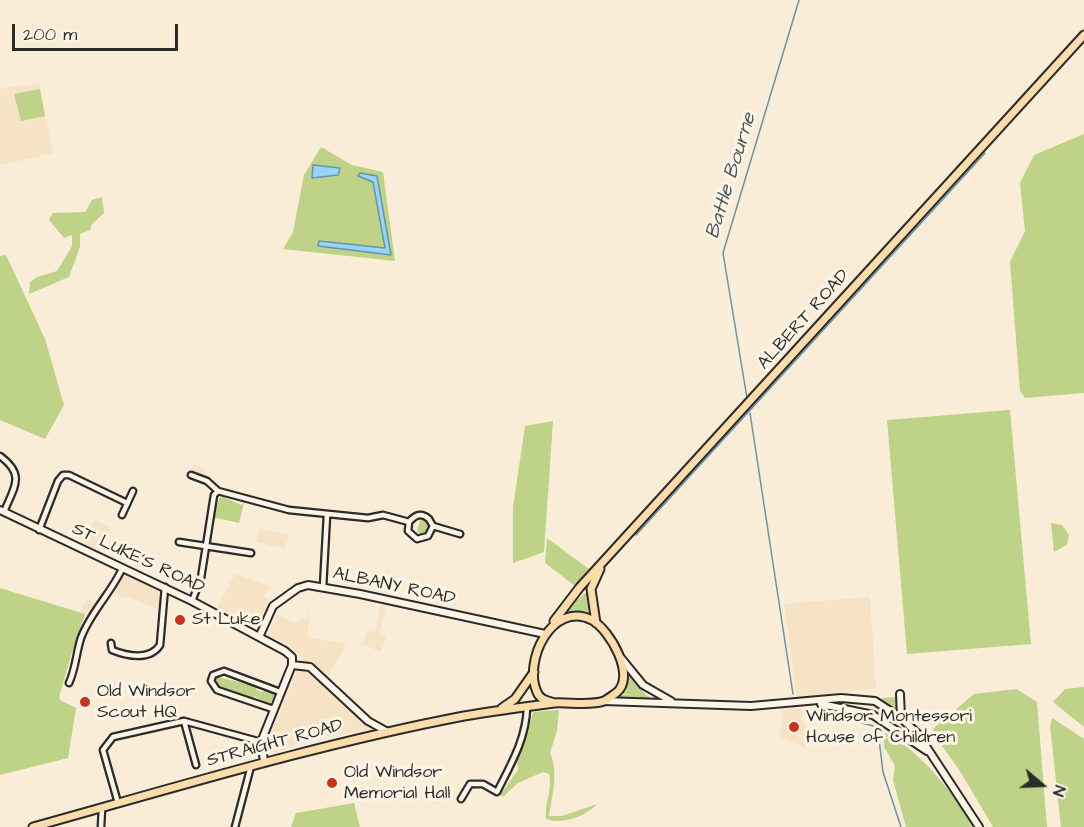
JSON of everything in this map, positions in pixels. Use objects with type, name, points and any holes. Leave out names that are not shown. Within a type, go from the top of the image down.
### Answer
[{"type":"main road","name":"ALBERT ROAD","points":[[547,631],[580,587],[1084,34]]},
{"type":"main road","name":"ST LUKE'S ROAD","points":[[2,511],[165,587],[260,635],[292,661],[310,667],[368,721],[386,731]]},
{"type":"main road","points":[[596,623],[591,589],[602,564]]},
{"type":"main road","name":"ALBANY ROAD","points":[[260,635],[273,606],[286,596],[308,585],[547,631]]},
{"type":"main road","points":[[500,709],[515,699],[535,670],[547,631],[568,617],[590,619],[596,623],[618,655],[650,691],[676,702]]},
{"type":"main road","points":[[604,701],[617,692],[624,683],[625,674],[618,655]]},
{"type":"main road","points":[[264,761],[261,742],[292,661]]},
{"type":"main road","points":[[535,670],[537,693],[543,700],[555,703],[676,702],[751,706],[860,697],[875,701],[901,718],[918,734],[980,827]]},
{"type":"main road","points":[[900,694],[901,718]]},
{"type":"main road","points":[[873,715],[875,701]]},
{"type":"main road","points":[[811,702],[844,707],[873,715],[933,755]]},
{"type":"main road","name":"STRAIGHT ROAD","points":[[33,827],[264,761],[386,731],[500,709],[527,708],[555,703]]},
{"type":"street","points":[[0,456],[15,469],[17,477],[2,511]]},
{"type":"street","points":[[39,530],[58,481],[63,475],[69,475],[127,503]]},
{"type":"street","points":[[191,475],[207,481],[218,491],[289,510],[368,518],[383,515],[408,522]]},
{"type":"street","points":[[122,515],[133,491]]},
{"type":"street","points":[[192,601],[201,579],[214,495],[218,491]]},
{"type":"street","points":[[433,526],[428,536],[416,539],[408,531],[408,522],[422,514],[433,526],[460,534]]},
{"type":"street","points":[[324,588],[327,515]]},
{"type":"street","points":[[179,542],[206,544],[251,553]]},
{"type":"street","points":[[69,683],[76,669],[84,633],[114,588],[122,568]]},
{"type":"street","points":[[111,643],[112,650],[120,652],[149,656],[155,653],[160,645],[165,587]]},
{"type":"street","points":[[273,709],[217,690],[211,681],[213,675],[224,671],[280,692]]},
{"type":"street","points":[[461,799],[470,784],[483,784],[497,792],[519,749],[527,726],[527,708]]},
{"type":"street","points":[[118,803],[103,750],[113,737],[184,721],[261,742]]},
{"type":"street","points":[[184,721],[196,765]]},
{"type":"street","points":[[235,827],[252,765]]},
{"type":"street","points":[[101,827],[102,808]]},
{"type":"shaded area","points":[[39,83],[53,153],[0,165],[0,89]]},
{"type":"shaded area","points":[[193,465],[206,469],[205,473],[219,487],[214,489],[203,480],[201,483],[188,480]]},
{"type":"shaded area","points":[[94,520],[110,527],[100,550],[84,543]]},
{"type":"shaded area","points":[[260,529],[289,535],[285,549],[256,542]]},
{"type":"shaded area","points":[[124,572],[129,572],[129,576],[155,586],[160,597],[159,610],[129,597],[123,598],[115,594],[114,591]]},
{"type":"shaded area","points":[[235,574],[270,586],[264,596],[274,603],[257,628],[217,608]]},
{"type":"shaded area","points":[[870,597],[876,688],[797,697],[784,604]]},
{"type":"shaded area","points":[[86,599],[100,605],[92,617],[81,613]]},
{"type":"shaded area","points":[[381,605],[386,606],[379,634],[386,637],[381,652],[362,644],[367,631],[375,632]]},
{"type":"shaded area","points":[[309,611],[308,637],[346,644],[323,686],[359,714],[372,729],[301,742],[276,753],[267,743],[302,658],[269,635],[277,615],[294,623],[301,618],[306,619]]},
{"type":"shaded area","name":"Windsor Montessori House of Children","points":[[780,709],[806,709],[801,718],[809,730],[805,748],[779,736],[783,712]]},
{"type":"green space","points":[[40,89],[45,116],[21,121],[14,94]]},
{"type":"green space","points":[[1084,134],[1084,393],[1025,398],[1020,391],[1010,262],[1025,231],[1020,183],[1034,155]]},
{"type":"green space","points":[[321,147],[352,165],[383,172],[395,261],[283,249],[293,232],[304,175]]},
{"type":"green space","points":[[102,197],[104,213],[92,224],[90,230],[80,234],[80,247],[69,277],[29,294],[30,282],[37,277],[57,271],[72,246],[72,235],[64,238],[49,220],[53,213],[85,212],[92,200]]},
{"type":"green space","points":[[6,255],[45,339],[64,405],[45,439],[0,420],[0,256]]},
{"type":"green space","points":[[1010,410],[1031,644],[907,654],[887,420]]},
{"type":"green space","points":[[553,421],[544,552],[513,563],[513,507],[525,426]]},
{"type":"green space","points":[[224,495],[225,498],[242,505],[245,499],[239,523],[216,518],[213,521],[219,498]]},
{"type":"green space","points":[[421,516],[430,520],[429,529],[424,536],[417,532]]},
{"type":"green space","points":[[1051,523],[1062,525],[1069,535],[1067,545],[1054,552]]},
{"type":"green space","points":[[547,538],[589,569],[575,586],[545,563]]},
{"type":"green space","points":[[0,588],[85,614],[77,637],[81,639],[73,649],[59,697],[60,700],[76,708],[68,758],[0,775]]},
{"type":"green space","points":[[585,593],[588,593],[590,617],[565,616],[567,610]]},
{"type":"green space","points":[[630,676],[650,697],[649,699],[617,698],[619,695],[634,695],[621,694]]},
{"type":"green space","points":[[217,677],[257,686],[256,690],[262,692],[267,690],[273,692],[275,696],[269,705],[254,696],[254,701],[218,688],[214,683]]},
{"type":"green space","points":[[1084,687],[1084,727],[1053,702],[1065,689]]},
{"type":"green space","points":[[1017,689],[1037,702],[1047,827],[993,827],[960,771],[935,736],[933,729],[974,694]]},
{"type":"green space","points":[[896,697],[897,712],[881,701],[882,698]]},
{"type":"green space","points":[[559,710],[557,731],[550,753],[554,776],[549,816],[562,816],[597,804],[581,816],[552,821],[546,819],[549,774],[543,772],[518,783],[503,797],[500,795],[518,770],[517,756],[528,732],[533,712]]},
{"type":"green space","points":[[1052,718],[1084,739],[1084,827],[1061,827],[1050,726]]},
{"type":"green space","points":[[884,732],[911,751],[935,774],[974,827],[906,827],[893,780],[895,766],[884,747]]},
{"type":"green space","points":[[354,803],[360,827],[291,827],[296,813]]},
{"type":"water","points":[[313,165],[340,168],[338,175],[312,178]]},
{"type":"water","points":[[360,173],[377,176],[391,255],[318,246],[319,241],[385,248],[373,182],[358,176]]},
{"type":"waterway","name":"Battle Bourne","points":[[747,398],[723,253],[799,0]]},
{"type":"waterway","points":[[636,535],[985,153]]},
{"type":"waterway","name":"Battle Bourne","points":[[750,413],[793,694]]},
{"type":"waterway","name":"Battle Bourne","points":[[809,713],[829,713],[873,726],[878,731],[883,772],[901,827]]},
{"type":"place","name":"St Luke","points":[[180,620]]},
{"type":"place","name":"Old Windsor Scout HQ","points":[[85,702]]},
{"type":"place","name":"Windsor Montessori House of Children","points":[[794,727]]},
{"type":"place","name":"Old Windsor Memorial Hall","points":[[332,783]]}]
